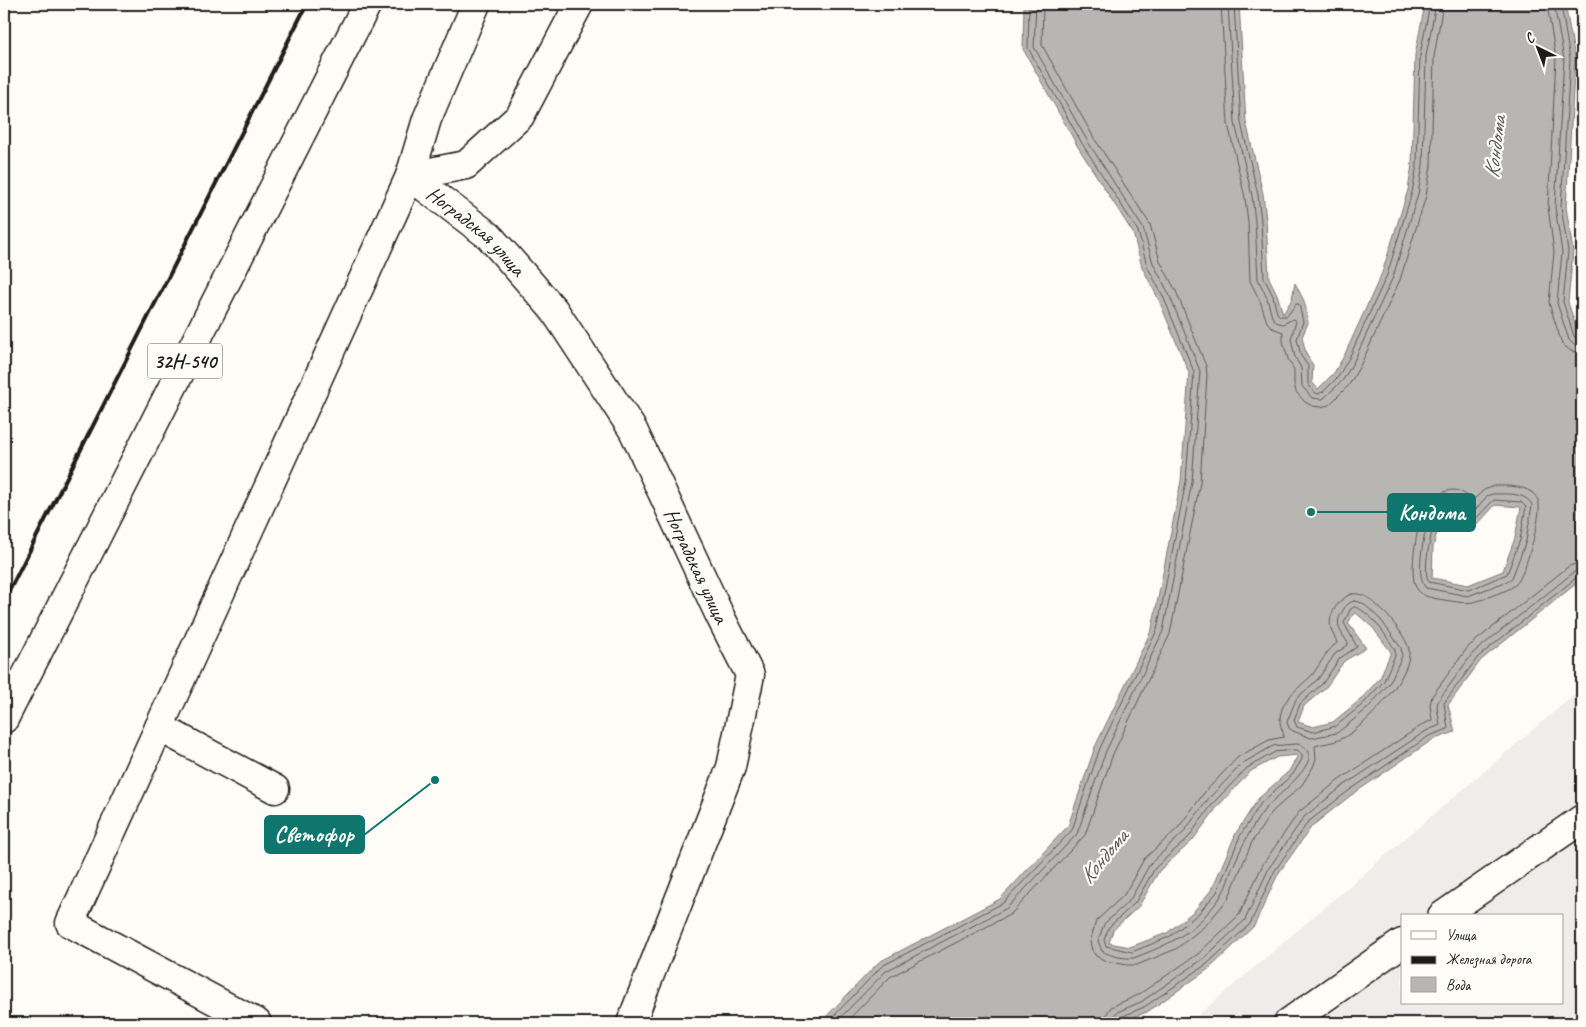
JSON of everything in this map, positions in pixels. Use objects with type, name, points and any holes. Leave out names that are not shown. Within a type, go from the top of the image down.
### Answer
[{"type":"main road","name":"32Н-540","points":[[4,719],[367,4]]},
{"type":"main road","points":[[257,1023],[70,923],[410,176],[427,119],[476,4]]},
{"type":"main road","points":[[410,176],[466,165],[520,116],[579,4]]},
{"type":"main road","name":"Ноградская улица","points":[[410,176],[489,236],[554,310],[633,430],[720,616],[750,675],[731,767],[631,1023]]},
{"type":"main road","points":[[159,727],[275,789]]},
{"type":"main road","points":[[1445,914],[1582,819]]},
{"type":"main road","points":[[1288,1023],[1401,944]]},
{"type":"shaded area","points":[[1582,688],[1582,1023],[1189,1023]]},
{"type":"water","name":"Кондома","points":[[1024,4],[1239,4],[1246,122],[1263,194],[1269,278],[1277,294],[1283,314],[1292,299],[1295,283],[1303,299],[1308,323],[1302,337],[1306,354],[1313,365],[1312,382],[1318,389],[1334,373],[1344,356],[1382,273],[1408,190],[1412,165],[1415,55],[1425,4],[1565,4],[1575,58],[1566,207],[1573,251],[1568,302],[1578,334],[1582,334],[1582,579],[1481,660],[1448,705],[1455,732],[1432,740],[1350,796],[1312,826],[1278,874],[1254,926],[1210,968],[1147,1012],[1118,1023],[820,1023],[879,962],[1000,899],[1068,826],[1095,747],[1152,629],[1181,481],[1189,373],[1158,298],[1142,267],[1133,233],[1078,147],[1023,49]],"holes":[[[1495,505],[1521,507],[1515,538],[1503,571],[1468,585],[1432,578],[1433,547],[1442,514],[1454,509],[1476,526]],[[1355,612],[1373,628],[1391,652],[1380,678],[1360,700],[1333,722],[1313,727],[1298,722],[1304,706],[1327,686],[1344,661],[1366,648],[1348,623]],[[1298,755],[1289,771],[1258,799],[1236,833],[1212,889],[1194,911],[1167,933],[1130,947],[1109,943],[1113,930],[1139,906],[1159,871],[1192,841],[1218,806],[1251,771],[1277,757]]]},
{"type":"railway","points":[[4,601],[307,4]]},
{"type":"place","name":"Кондома","points":[[1311,512]]},
{"type":"place","name":"Светофор","points":[[435,780]]}]
